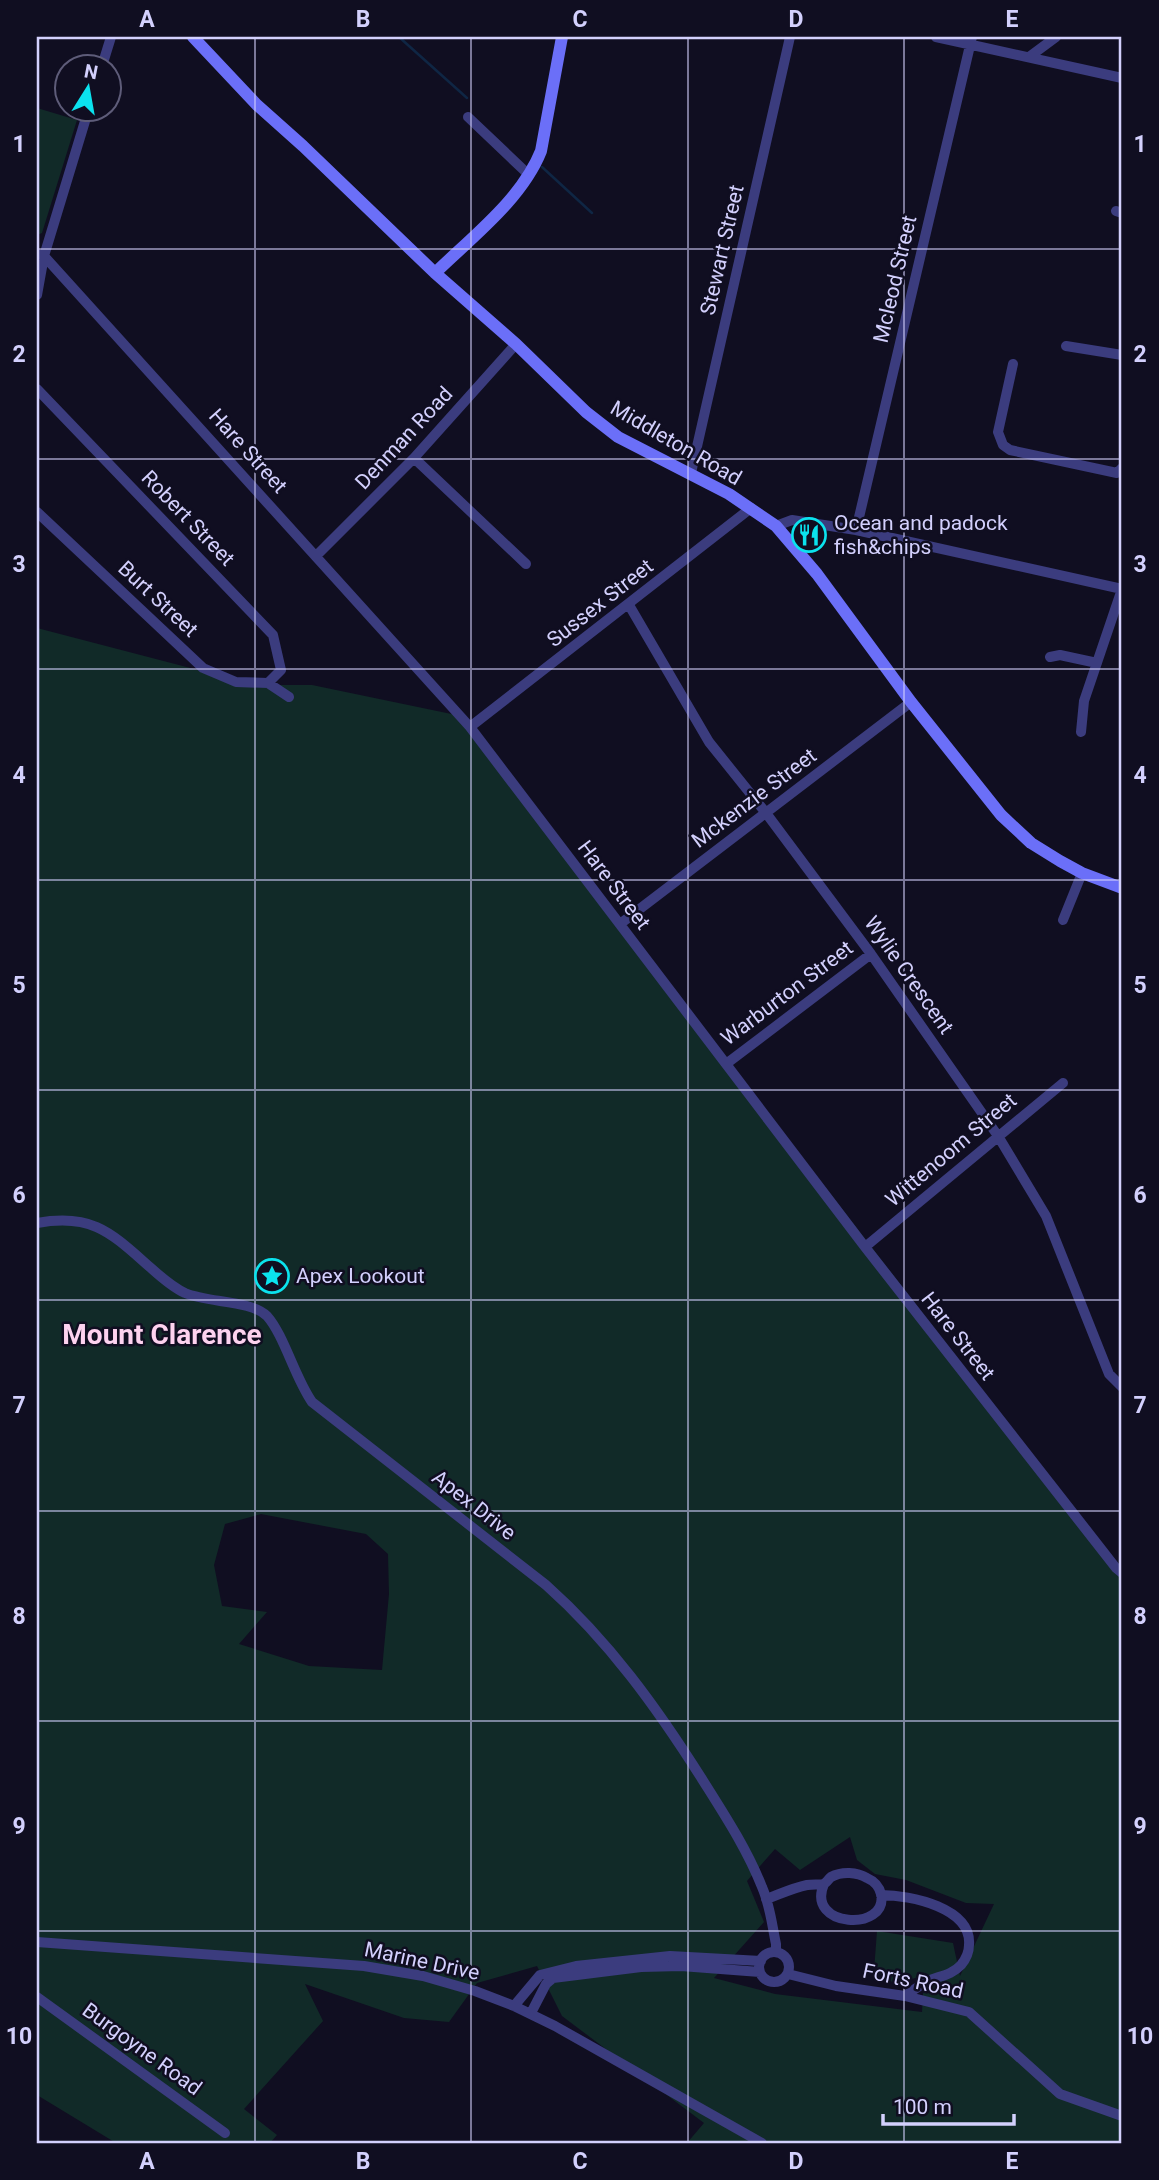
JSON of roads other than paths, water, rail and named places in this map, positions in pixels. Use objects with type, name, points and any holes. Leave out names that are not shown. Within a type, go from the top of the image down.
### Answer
[{"type":"main road","name":"Middleton Road","points":[[193,37],[257,105],[586,412],[618,437],[691,472],[776,526],[817,574],[911,702],[1001,815],[1031,843],[1082,873],[1122,888]]},
{"type":"main road","points":[[435,273],[514,195],[529,175],[541,150],[562,37]]},
{"type":"street","name":"Stewart Street","points":[[691,472],[790,37]]},
{"type":"street","points":[[936,37],[971,40],[1029,57],[1122,78]]},
{"type":"street","points":[[1029,57],[1056,37]]},
{"type":"street","name":"Mcleod Street","points":[[856,530],[971,40]]},
{"type":"street","points":[[468,117],[529,175]]},
{"type":"street","points":[[37,295],[41,255],[84,122]]},
{"type":"street","name":"Hare Street","points":[[41,255],[317,555],[470,727],[865,1247],[1116,1569],[1122,1573]]},
{"type":"street","name":"Denman Road","points":[[317,555],[414,458],[516,344]]},
{"type":"street","points":[[1066,346],[1122,355]]},
{"type":"street","points":[[1013,364],[999,432],[1003,445],[1010,450],[1117,472],[1122,468]]},
{"type":"street","name":"Robert Street","points":[[37,389],[273,635],[281,670],[268,683]]},
{"type":"street","points":[[414,458],[526,564]]},
{"type":"street","name":"Sussex Street","points":[[470,727],[751,508]]},
{"type":"street","name":"Burt Street","points":[[37,512],[203,668],[236,682],[268,683]]},
{"type":"street","points":[[776,526],[792,520],[856,530],[1122,589],[1084,702],[1081,732]]},
{"type":"street","name":"Wylie Crescent","points":[[629,605],[709,742],[766,813],[871,954],[998,1136],[1046,1216],[1109,1374],[1122,1387]]},
{"type":"street","points":[[1050,657],[1060,655],[1097,663]]},
{"type":"street","points":[[268,683],[289,697]]},
{"type":"street","name":"Mckenzie Street","points":[[620,924],[911,702]]},
{"type":"street","points":[[1063,920],[1082,873]]},
{"type":"street","name":"Warburton Street","points":[[726,1064],[871,954]]},
{"type":"street","name":"Wittenoom Street","points":[[865,1247],[1063,1083]]},
{"type":"street","name":"Apex Drive","points":[[37,1223],[70,1220],[103,1229],[175,1288],[201,1298],[260,1310],[269,1318],[312,1402],[575,1611],[614,1654],[673,1733],[730,1824],[766,1899],[776,1952]]},
{"type":"street","points":[[858,1874],[875,1883],[881,1895],[879,1908],[872,1916],[862,1919],[845,1919],[832,1915],[824,1907],[821,1896],[824,1884],[833,1876],[858,1874]]},
{"type":"street","points":[[766,1899],[811,1884],[824,1884]]},
{"type":"street","points":[[881,1895],[906,1897],[934,1905],[964,1922],[970,1936],[969,1953],[961,1965],[944,1976],[929,1980],[905,1996]]},
{"type":"street","name":"Marine Drive","points":[[37,1942],[364,1966],[422,1976],[475,1991],[531,2013],[762,2143]]},
{"type":"street","points":[[776,1952],[787,1960],[788,1974],[773,1982],[763,1977],[760,1972],[761,1961],[769,1953],[776,1952]]},
{"type":"street","points":[[514,2006],[540,1975],[576,1966],[670,1956],[761,1961]]},
{"type":"street","points":[[531,2013],[540,1994],[553,1978],[681,1966],[760,1972]]},
{"type":"street","name":"Forts Road","points":[[788,1974],[836,1986],[905,1996],[969,2012],[1060,2094],[1122,2116]]},
{"type":"street","name":"Burgoyne Road","points":[[37,1997],[225,2133]]},
{"type":"waterway","points":[[399,37],[467,98]]},
{"type":"waterway","points":[[542,167],[592,213]]},
{"type":"place","name":"Ocean and padock fish&chips","points":[[809,535]]},
{"type":"place","name":"Apex Lookout","points":[[272,1276]]},
{"type":"district","name":"Mount Clarence","points":[[162,1334]]}]
